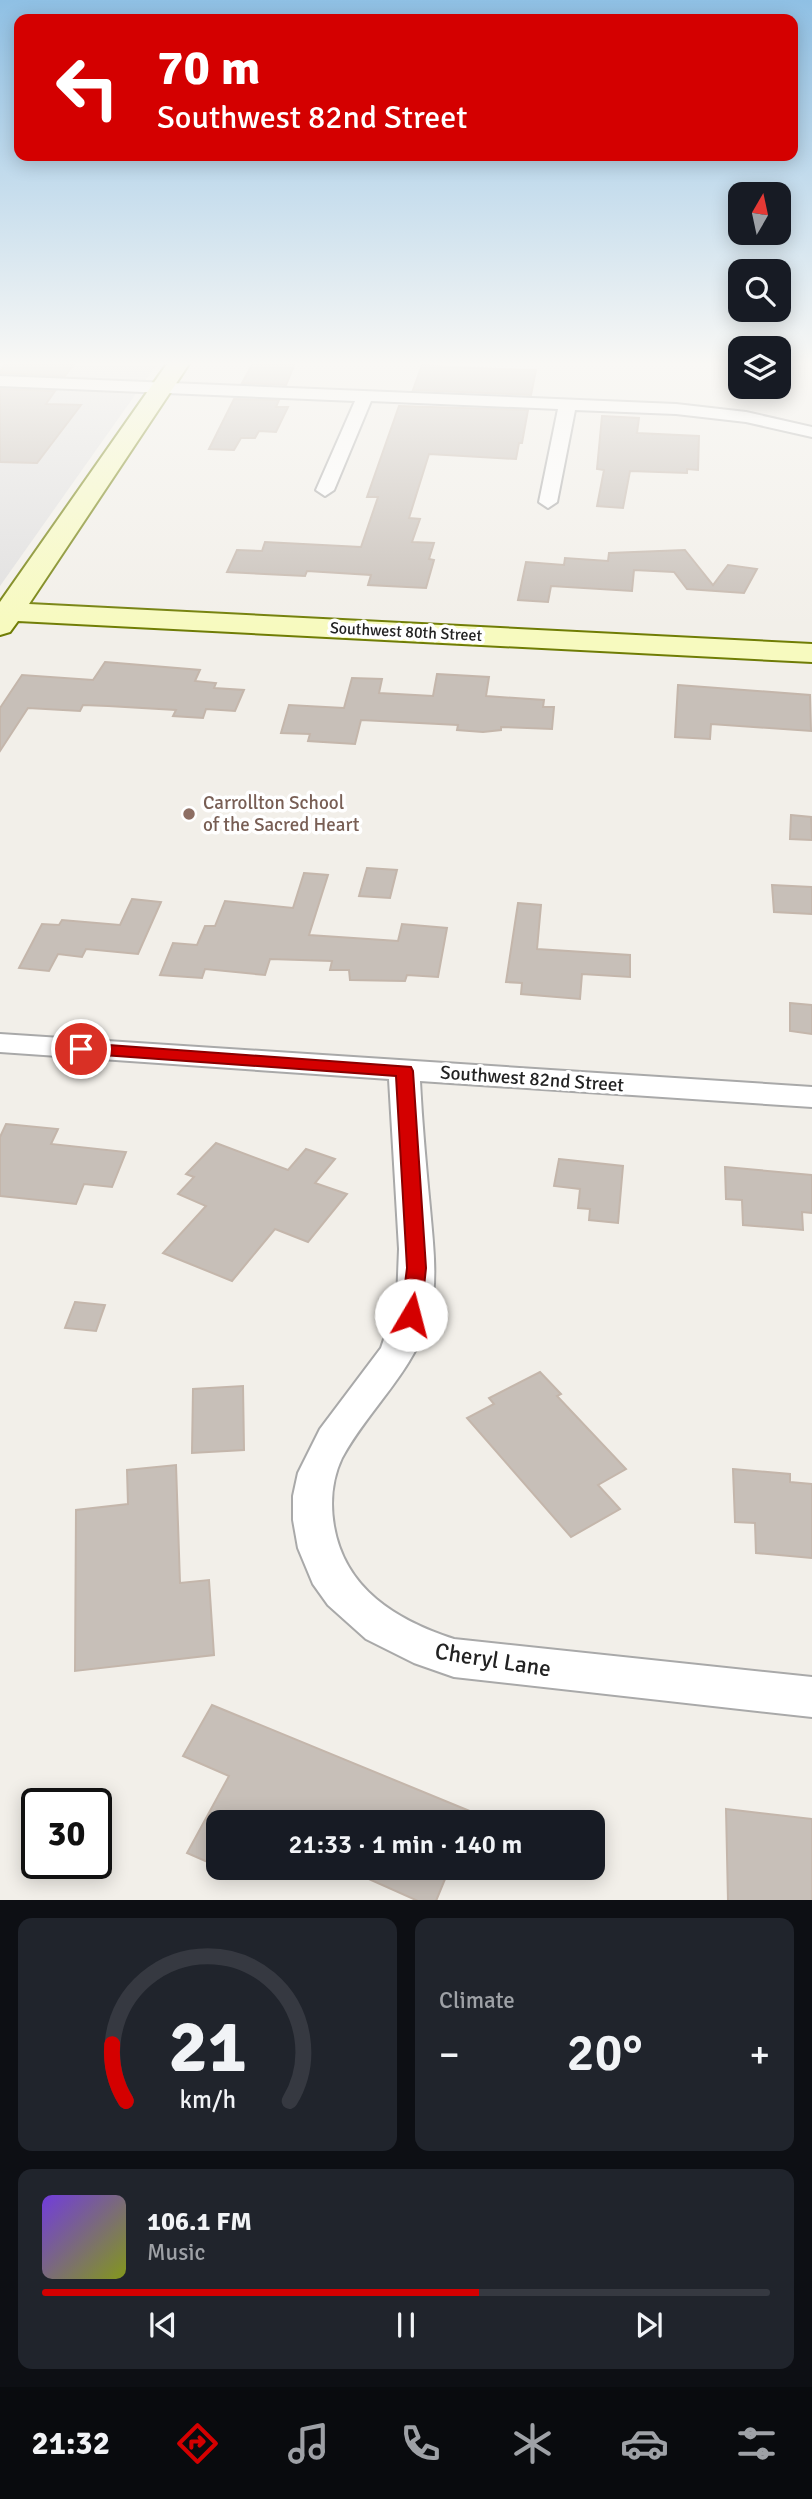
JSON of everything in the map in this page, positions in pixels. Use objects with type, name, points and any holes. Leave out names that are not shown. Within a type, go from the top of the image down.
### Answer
[{"type":"street","points":[[4,616],[119,450]]},
{"type":"street","points":[[325,489],[342,450]]},
{"type":"street","points":[[548,502],[558,450]]},
{"type":"street","name":"Southwest 80th Street","points":[[4,616],[812,653]]},
{"type":"street","name":"Southwest 82nd Street","points":[[0,1043],[812,1097]]},
{"type":"street","name":"Cheryl Lane","points":[[404,1071],[416,1251],[415,1300],[407,1330],[383,1376],[331,1443],[317,1473],[313,1490],[313,1530],[325,1567],[335,1585],[362,1614],[383,1630],[428,1651],[482,1663],[812,1697]]},
{"type":"shaded area","points":[[0,450],[96,450],[0,586]]},
{"type":"building","points":[[0,450],[47,450],[37,463],[0,462]]},
{"type":"building","points":[[384,450],[518,450],[516,459],[429,454],[409,518],[420,519],[412,542],[434,543],[429,559],[434,560],[426,588],[368,585],[371,575],[307,571],[305,576],[227,572],[237,550],[262,551],[265,542],[361,547],[378,497],[367,497]]},
{"type":"building","points":[[599,450],[699,450],[698,470],[687,469],[687,473],[630,471],[623,508],[597,506],[604,470],[597,469]]},
{"type":"building","points":[[685,550],[713,585],[728,565],[757,569],[744,593],[687,589],[674,572],[634,570],[632,591],[551,586],[548,602],[518,600],[526,562],[564,565],[565,558],[608,561],[609,553]]},
{"type":"building","points":[[105,662],[200,670],[195,681],[216,683],[214,688],[244,690],[235,711],[206,709],[203,718],[173,716],[176,710],[108,706],[83,705],[80,711],[28,708],[0,751],[0,708],[22,675],[93,680]]},
{"type":"building","points":[[437,674],[489,677],[486,696],[544,700],[543,707],[554,707],[552,729],[501,727],[501,730],[483,732],[457,730],[458,725],[361,720],[355,744],[308,741],[310,734],[281,733],[289,705],[344,708],[352,678],[382,679],[379,693],[433,696]]},
{"type":"building","points":[[678,685],[810,695],[811,731],[711,724],[710,739],[675,737]]},
{"type":"building","points":[[791,815],[811,817],[812,840],[790,839]]},
{"type":"building","points":[[367,868],[397,870],[390,898],[359,896]]},
{"type":"building","points":[[304,873],[328,875],[309,935],[398,941],[402,924],[447,928],[438,977],[407,975],[405,981],[350,980],[349,970],[330,970],[332,961],[270,959],[265,975],[205,969],[202,978],[160,975],[173,943],[197,945],[205,926],[215,926],[225,901],[293,908]]},
{"type":"building","points":[[772,885],[812,887],[812,914],[774,912]]},
{"type":"building","points":[[132,899],[161,902],[138,954],[86,949],[82,957],[58,954],[49,971],[19,968],[42,924],[59,925],[62,920],[120,925]]},
{"type":"building","points":[[518,903],[541,905],[537,949],[630,955],[630,977],[582,974],[580,999],[521,994],[522,983],[506,982]]},
{"type":"building","points":[[790,1003],[812,1005],[812,1034],[790,1031]]},
{"type":"building","points":[[6,1124],[58,1129],[51,1144],[126,1152],[112,1187],[84,1184],[76,1204],[0,1196],[0,1137]]},
{"type":"building","points":[[216,1143],[288,1170],[306,1149],[335,1159],[315,1183],[347,1194],[308,1242],[275,1229],[232,1281],[163,1253],[206,1206],[178,1194],[194,1177],[186,1174]]},
{"type":"building","points":[[559,1159],[623,1166],[618,1223],[589,1220],[590,1209],[578,1208],[580,1189],[554,1186]]},
{"type":"building","points":[[725,1167],[812,1175],[812,1213],[802,1212],[803,1230],[743,1225],[742,1200],[726,1199]]},
{"type":"building","points":[[75,1302],[105,1305],[96,1331],[65,1328]]},
{"type":"building","points":[[540,1372],[561,1394],[557,1396],[626,1469],[598,1485],[620,1509],[571,1537],[467,1418],[494,1404],[489,1398]]},
{"type":"building","points":[[243,1386],[244,1450],[192,1453],[193,1389]]},
{"type":"building","points":[[176,1465],[180,1583],[209,1580],[214,1655],[75,1671],[76,1510],[128,1504],[127,1470]]},
{"type":"building","points":[[733,1469],[790,1474],[790,1482],[812,1484],[812,1558],[756,1553],[755,1523],[735,1522]]},
{"type":"building","points":[[212,1705],[467,1810],[210,1810],[229,1776],[183,1756]]},
{"type":"building","points":[[726,1809],[812,1819],[812,1900],[728,1900]]},
{"type":"building","points":[[206,1818],[206,1861],[187,1853]]},
{"type":"building","points":[[371,1880],[445,1880],[436,1900],[416,1900]]},
{"type":"place","name":"Carrollton School of the Sacred Heart","points":[[189,814]]},
{"type":"route","points":[[81,1049],[404,1071],[417,1268],[411,1315]]}]
